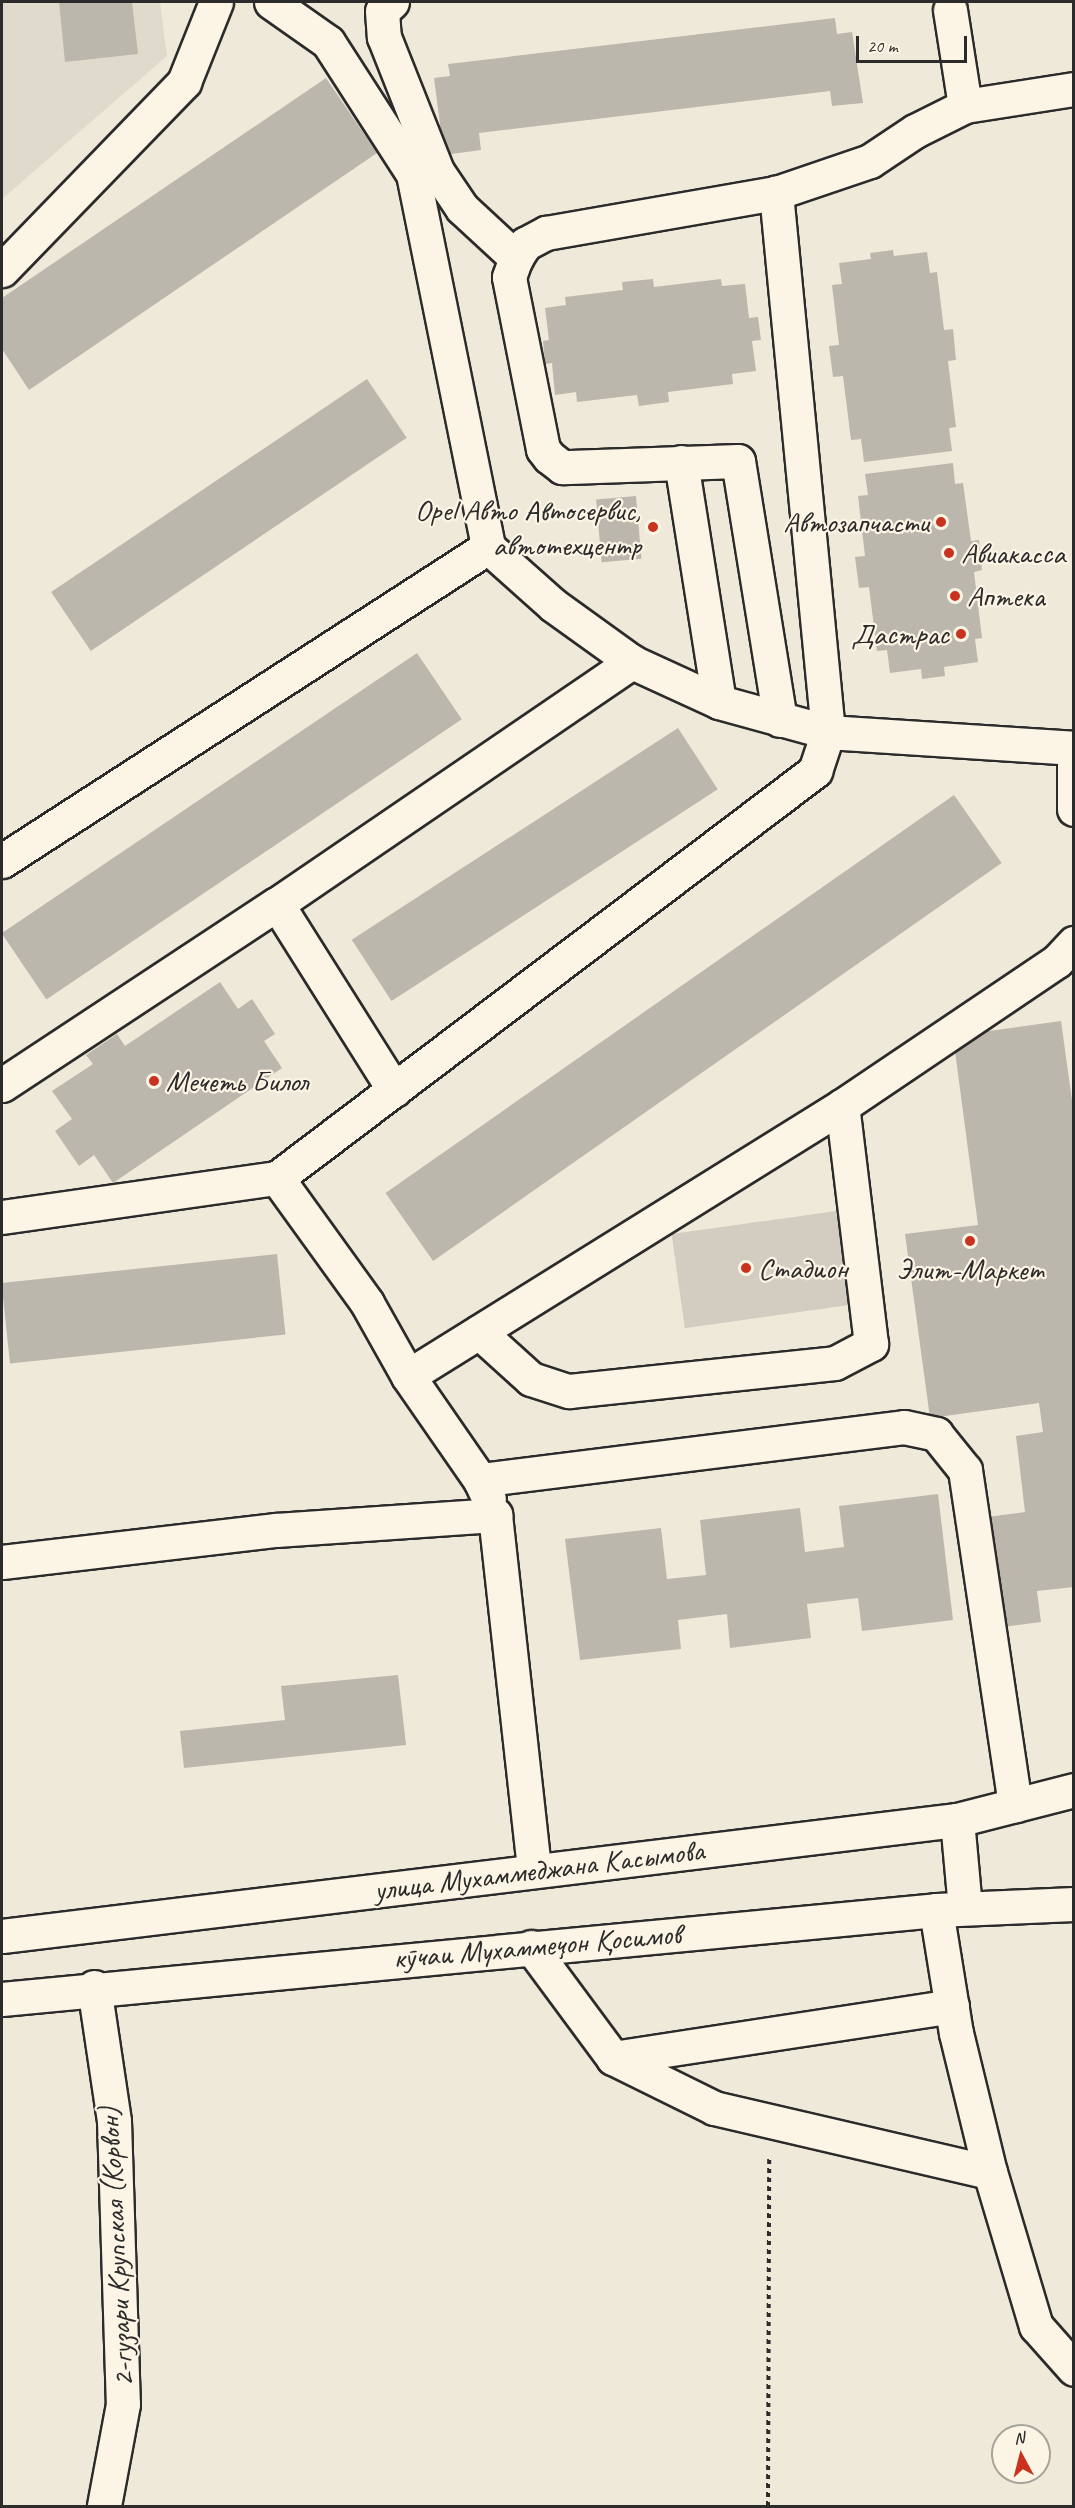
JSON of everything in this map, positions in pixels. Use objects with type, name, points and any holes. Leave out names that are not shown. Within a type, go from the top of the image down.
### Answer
[{"type":"main road","points":[[2,270],[184,82],[216,2]]},
{"type":"main road","points":[[271,2],[328,42],[425,172],[516,258]]},
{"type":"main road","points":[[392,2],[382,10],[384,36],[425,172],[488,547],[553,605],[632,662],[720,702],[828,732],[1073,748],[1074,809]]},
{"type":"main road","points":[[950,10],[965,106]]},
{"type":"main road","points":[[780,720],[740,465],[733,459],[562,467],[549,457],[543,448],[509,277],[516,258],[525,244],[546,233],[776,193],[870,160],[915,131],[965,106],[1074,89]]},
{"type":"main road","points":[[2,1217],[277,1178],[815,771],[828,732],[776,193]]},
{"type":"main road","points":[[681,462],[720,702]]},
{"type":"main road","points":[[2,861],[488,547]]},
{"type":"main road","points":[[2,1085],[278,904],[632,662]]},
{"type":"main road","points":[[278,904],[394,1090]]},
{"type":"main road","points":[[408,1376],[842,1106],[1057,961],[1074,943]]},
{"type":"main road","points":[[479,1332],[531,1379],[569,1391],[835,1362],[871,1344],[842,1106]]},
{"type":"main road","points":[[277,1178],[367,1304],[408,1376],[480,1480],[495,1515],[534,1871]]},
{"type":"main road","points":[[480,1480],[904,1427],[936,1434],[965,1470],[1015,1805]]},
{"type":"main road","points":[[2,1562],[276,1530],[495,1515]]},
{"type":"main road","name":"улица Мухаммеджана Касымова","points":[[2,1936],[957,1820],[1074,1790]]},
{"type":"main road","points":[[957,1820],[951,1909],[952,2007],[990,2172],[1036,2326],[1074,2369]]},
{"type":"main road","name":"кӯчаи Мухаммеҷон Қосимов","points":[[2,1999],[94,1987],[951,1909],[1074,1904]]},
{"type":"main road","points":[[531,1947],[613,2058],[714,2108],[990,2172]]},
{"type":"main road","name":"2-гузари Крупская (Корвон)","points":[[94,1987],[114,2121],[123,2404],[104,2506]]},
{"type":"main road","points":[[613,2058],[952,2007]]},
{"type":"path","points":[[768,2506],[769,2120]]},
{"type":"shaded area","points":[[2,2],[160,2],[167,56],[2,199]]},
{"type":"shaded area","points":[[836,1211],[849,1305],[685,1328],[672,1234]]},
{"type":"building","points":[[59,2],[132,2],[138,54],[65,62]]},
{"type":"building","points":[[835,18],[837,34],[852,32],[863,103],[832,106],[830,91],[479,133],[481,150],[444,155],[434,78],[450,76],[448,64]]},
{"type":"building","points":[[326,78],[377,153],[29,390],[2,349],[2,298]]},
{"type":"building","points":[[893,250],[894,256],[927,252],[930,273],[937,272],[944,330],[953,329],[956,360],[948,361],[956,427],[949,428],[952,451],[864,462],[861,439],[851,440],[843,376],[833,377],[829,346],[839,345],[832,285],[842,284],[839,263],[871,259],[870,253]]},
{"type":"building","points":[[653,279],[654,287],[721,279],[722,286],[745,284],[749,318],[758,317],[761,340],[752,341],[756,371],[732,374],[733,384],[668,392],[669,402],[639,406],[637,395],[577,402],[576,392],[555,395],[552,363],[545,364],[543,341],[549,340],[545,308],[566,305],[565,297],[623,290],[622,282]]},
{"type":"building","points":[[367,379],[407,438],[91,651],[51,592]]},
{"type":"building","points":[[953,463],[955,484],[963,483],[971,541],[979,540],[982,570],[974,572],[982,638],[975,639],[978,662],[944,667],[945,676],[922,679],[921,669],[890,673],[887,650],[877,651],[869,587],[859,588],[855,557],[865,556],[858,496],[868,495],[865,474]]},
{"type":"building","points":[[636,496],[641,559],[602,562],[596,499]]},
{"type":"building","points":[[417,653],[462,719],[46,999],[2,933]]},
{"type":"building","points":[[678,728],[718,789],[392,1001],[352,940]]},
{"type":"building","points":[[954,795],[1002,863],[433,1261],[386,1193]]},
{"type":"building","points":[[220,982],[238,1009],[252,999],[275,1034],[264,1041],[282,1068],[113,1183],[94,1155],[79,1166],[55,1131],[72,1119],[52,1091],[93,1064],[86,1055],[117,1034],[125,1046]]},
{"type":"building","points":[[1061,1021],[1074,1115],[1074,1587],[1037,1591],[1041,1622],[1002,1627],[987,1517],[1025,1512],[1016,1436],[1043,1432],[1039,1403],[930,1418],[905,1234],[978,1225],[953,1036]]},
{"type":"building","points":[[277,1254],[285,1335],[10,1364],[2,1283]]},
{"type":"building","points":[[938,1494],[953,1620],[862,1631],[858,1598],[807,1604],[811,1638],[730,1648],[727,1614],[678,1620],[681,1649],[580,1660],[565,1539],[661,1528],[667,1579],[706,1575],[700,1520],[800,1508],[805,1552],[844,1547],[839,1506]]},
{"type":"building","points":[[398,1675],[406,1745],[184,1768],[180,1731],[285,1720],[281,1686]]},
{"type":"place","name":"Автозапчасти","points":[[941,522]]},
{"type":"place","name":"Opel Авто Автосервис, автотехцентр","points":[[653,527]]},
{"type":"place","name":"Авиакасса","points":[[949,553]]},
{"type":"place","name":"Аптека","points":[[955,596]]},
{"type":"place","name":"Дастрас","points":[[961,634]]},
{"type":"place","name":"Мечеть Билол","points":[[154,1081]]},
{"type":"place","name":"Элит-Маркет","points":[[970,1241]]},
{"type":"place","name":"Стадион","points":[[746,1268]]}]
